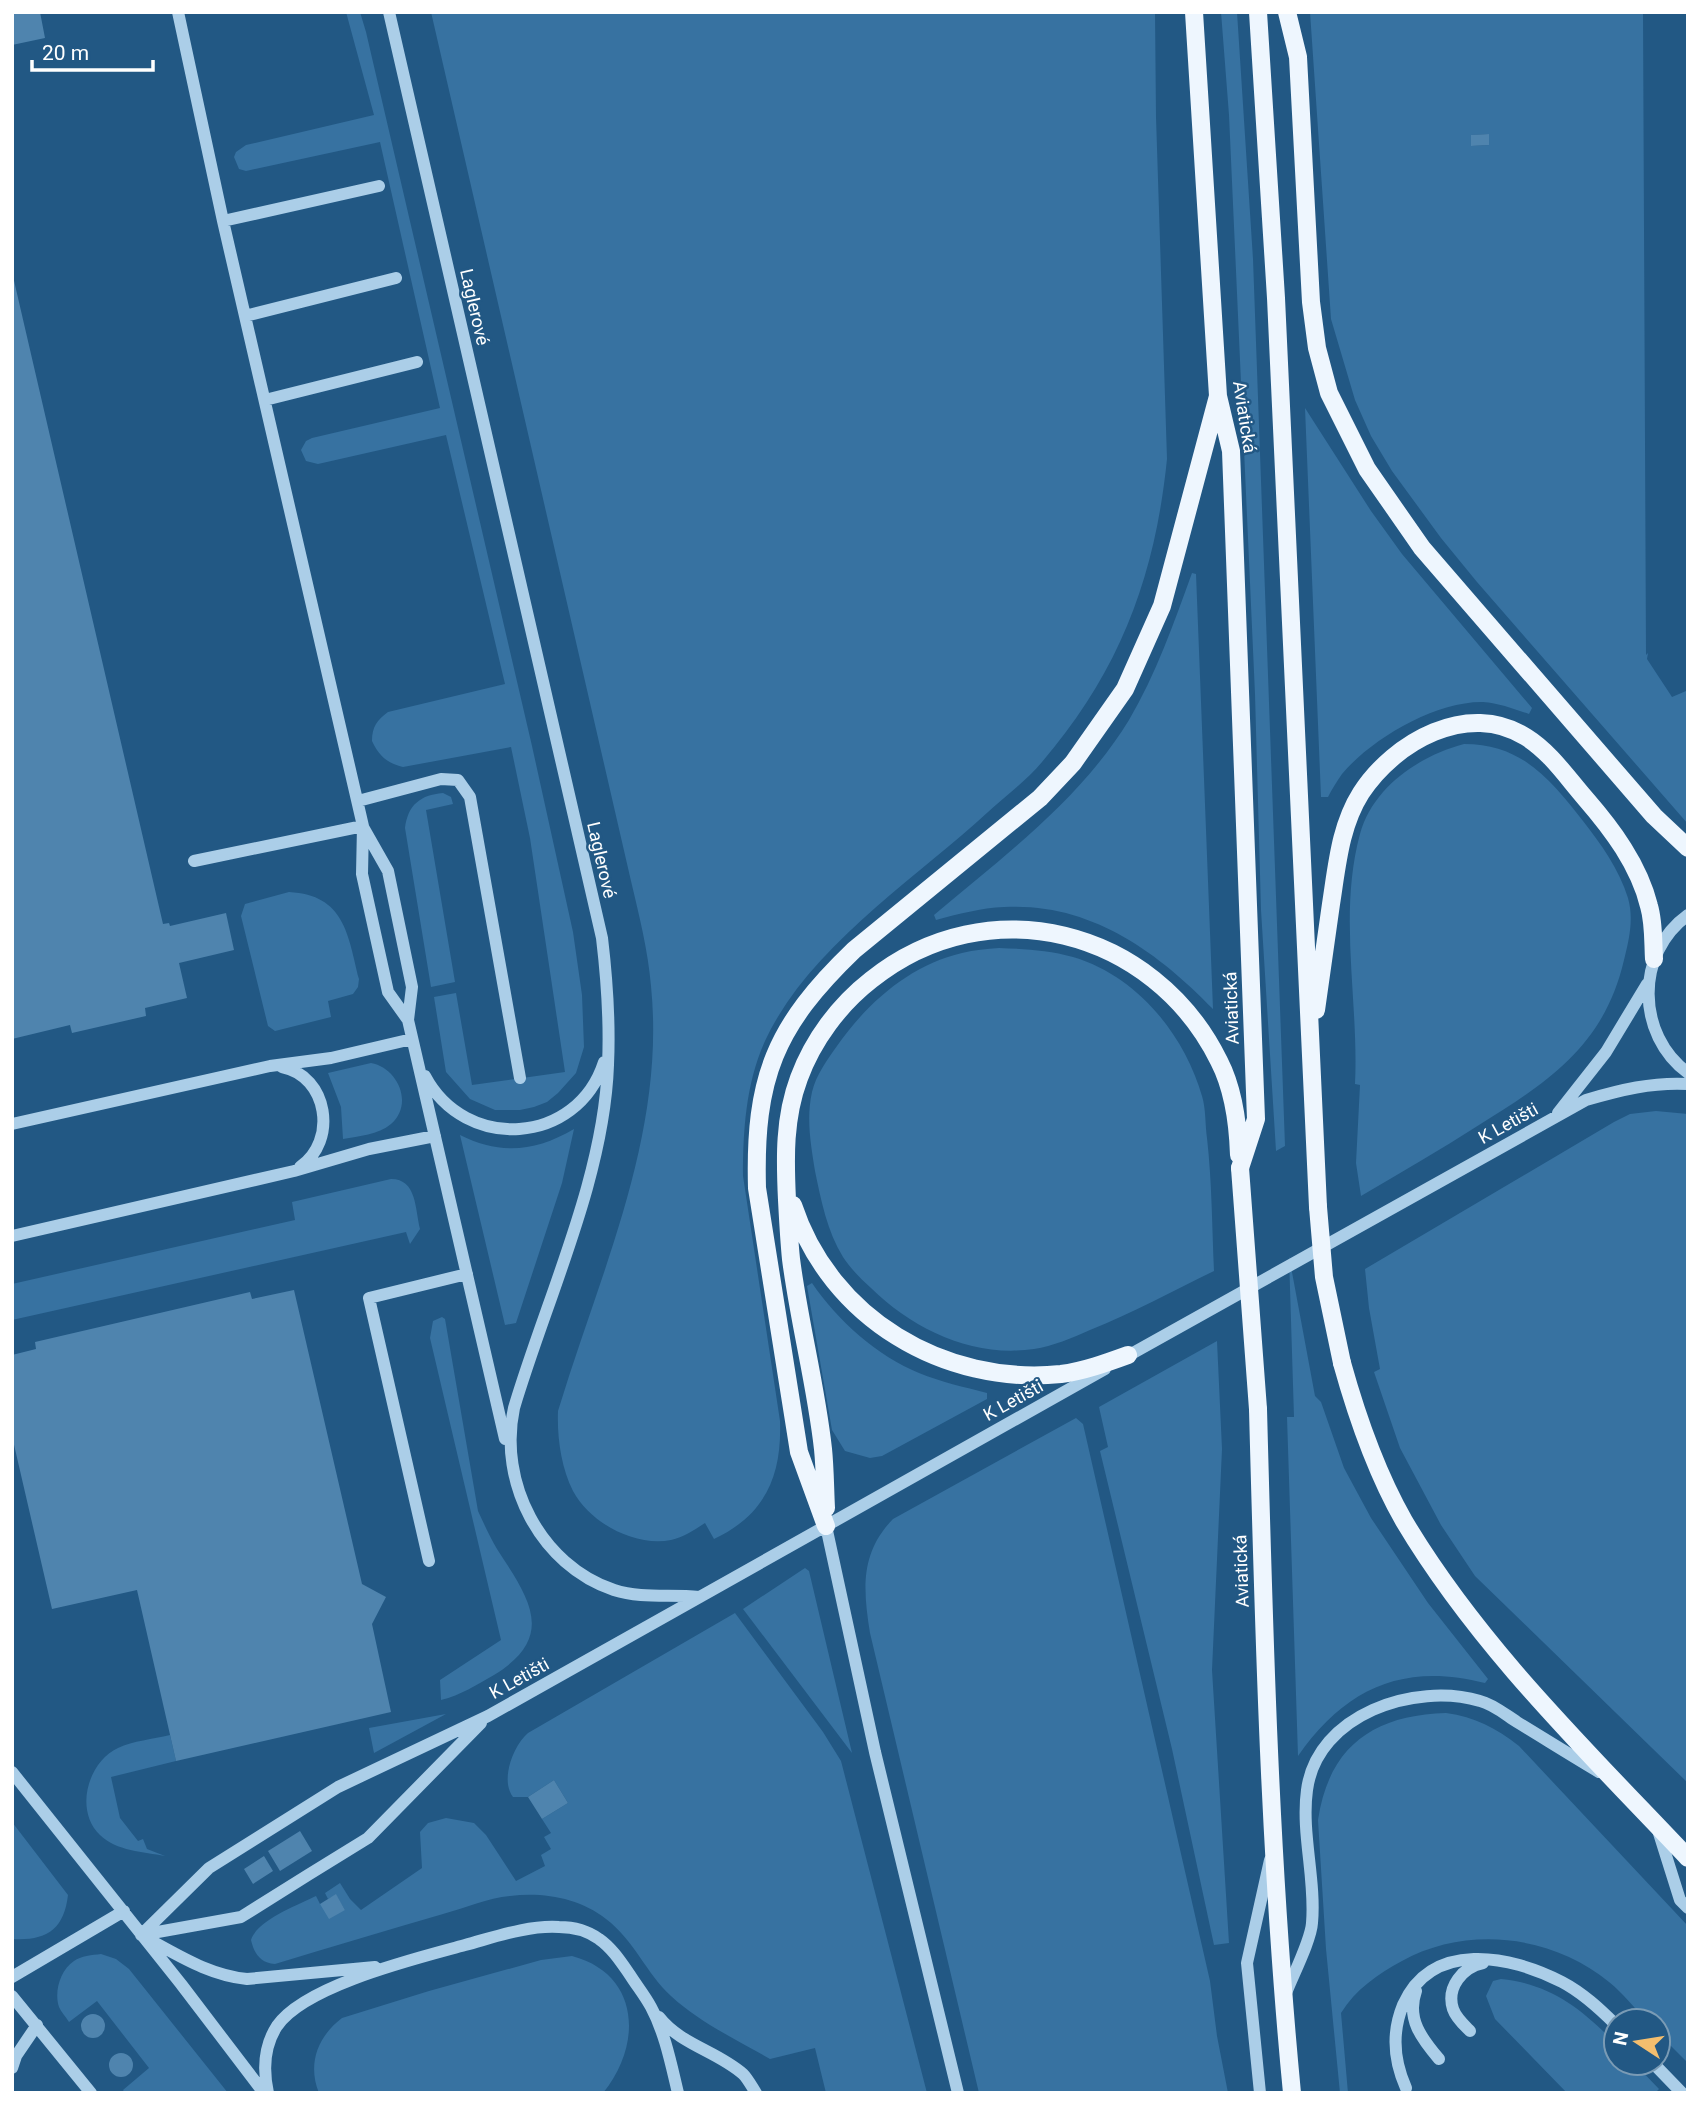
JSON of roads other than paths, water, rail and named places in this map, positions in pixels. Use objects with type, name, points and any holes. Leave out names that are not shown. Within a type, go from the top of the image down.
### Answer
[{"type":"main road","name":"Aviatická","points":[[1194,12],[1218,396],[1231,451],[1256,1119],[1240,1168],[1258,1409],[1274,1842],[1283,2001],[1292,2093]]},
{"type":"main road","name":"Aviatická","points":[[1258,12],[1278,326],[1314,1133],[1324,1277],[1342,1363],[1374,1459],[1403,1519],[1443,1581],[1530,1689],[1688,1858]]},
{"type":"main road","points":[[1287,12],[1298,57],[1311,302],[1317,348],[1329,393],[1367,469],[1422,548],[1654,816],[1688,848]]},
{"type":"main road","points":[[826,1525],[799,1452],[757,1188],[756,1151],[765,1083],[789,1024],[828,976],[854,950],[1040,797],[1073,763],[1098,730],[1125,689],[1161,606],[1218,396]]},
{"type":"main road","points":[[1310,1051],[1340,846],[1348,816],[1362,791],[1401,750],[1443,729],[1486,723],[1523,735],[1542,748],[1595,809],[1636,870],[1650,907],[1654,959]]},
{"type":"main road","points":[[826,1525],[823,1450],[791,1258],[785,1147],[789,1112],[799,1077],[814,1045],[834,1015],[859,989],[887,967],[918,949],[952,937],[987,930],[1058,933],[1093,943],[1125,959],[1155,979],[1181,1003],[1202,1031],[1220,1063],[1232,1097],[1240,1168]]},
{"type":"main road","points":[[786,1183],[811,1246],[829,1274],[850,1299],[875,1322],[902,1341],[932,1356],[997,1374],[1030,1376],[1063,1373],[1128,1356]]},
{"type":"street","points":[[178,12],[223,221],[358,801],[363,826],[362,874],[388,992],[408,1020]]},
{"type":"street","name":"Laglerové","points":[[389,12],[602,938],[608,1002],[608,1066],[599,1138],[581,1205],[514,1408],[509,1440],[512,1468],[526,1508],[545,1540],[556,1553],[586,1577],[634,1595],[699,1597]]},
{"type":"street","points":[[223,221],[379,187]]},
{"type":"street","points":[[245,316],[396,278]]},
{"type":"street","points":[[265,400],[417,362]]},
{"type":"street","points":[[358,801],[441,779],[458,780],[465,787],[470,797],[520,1078]]},
{"type":"street","points":[[194,861],[363,826]]},
{"type":"street","points":[[363,826],[388,871],[412,987],[408,1020],[512,1468]]},
{"type":"street","name":"K Letišti","points":[[1688,915],[1664,939],[1654,959],[1648,982],[1648,1006],[1654,1028],[1664,1049],[1688,1073]]},
{"type":"street","name":"K Letišti","points":[[1556,1116],[1606,1052],[1648,982]]},
{"type":"street","points":[[418,1061],[437,1095],[451,1109],[467,1119],[495,1129],[525,1129],[562,1116],[591,1089],[606,1054],[608,1034]]},
{"type":"street","points":[[12,1124],[270,1066],[331,1058],[412,1039]]},
{"type":"street","points":[[270,1066],[293,1069],[304,1076],[319,1096],[323,1116],[321,1142],[315,1154],[294,1171]]},
{"type":"street","name":"K Letišti","points":[[488,1716],[1586,1100],[1618,1090],[1652,1084],[1688,1084]]},
{"type":"street","points":[[12,1236],[294,1171],[369,1149],[435,1136]]},
{"type":"street","points":[[429,1561],[369,1298],[467,1274]]},
{"type":"street","points":[[826,1525],[875,1752],[958,2093]]},
{"type":"street","points":[[1283,2001],[1312,1925],[1306,1819],[1306,1792],[1310,1770],[1321,1750],[1355,1720],[1394,1700],[1416,1696],[1438,1695],[1482,1701],[1618,1783]]},
{"type":"street","points":[[141,1935],[209,1868],[338,1787],[488,1716]]},
{"type":"street","points":[[141,1935],[241,1917],[368,1838],[488,1716]]},
{"type":"street","points":[[12,1772],[266,2093]]},
{"type":"street","points":[[1656,1824],[1680,1900],[1688,1908]]},
{"type":"street","points":[[1260,2093],[1247,1963],[1274,1842]]},
{"type":"street","points":[[12,1977],[124,1912]]},
{"type":"street","points":[[266,2093],[265,2063],[269,2043],[278,2025],[293,2011],[329,1989],[390,1965],[516,1931],[545,1927],[578,1929],[598,1938],[613,1951],[666,2027],[745,2076],[756,2093]]},
{"type":"street","points":[[141,1935],[209,1972],[229,1977],[247,1979],[390,1965]]},
{"type":"street","points":[[1406,2088],[1398,2070],[1395,2032],[1407,1996],[1429,1972],[1442,1965],[1474,1959],[1519,1964],[1564,1982],[1602,2010]]},
{"type":"street","points":[[1470,2031],[1453,2009],[1454,1985],[1468,1969],[1498,1960]]},
{"type":"street","points":[[1419,1982],[1413,1999],[1415,2026],[1421,2039],[1439,2059]]},
{"type":"street","points":[[12,1996],[91,2093]]},
{"type":"street","points":[[651,2007],[666,2045],[678,2093]]},
{"type":"street","points":[[12,2068],[16,2056],[37,2025]]},
{"type":"street","points":[[1667,2077],[1682,2093]]}]
